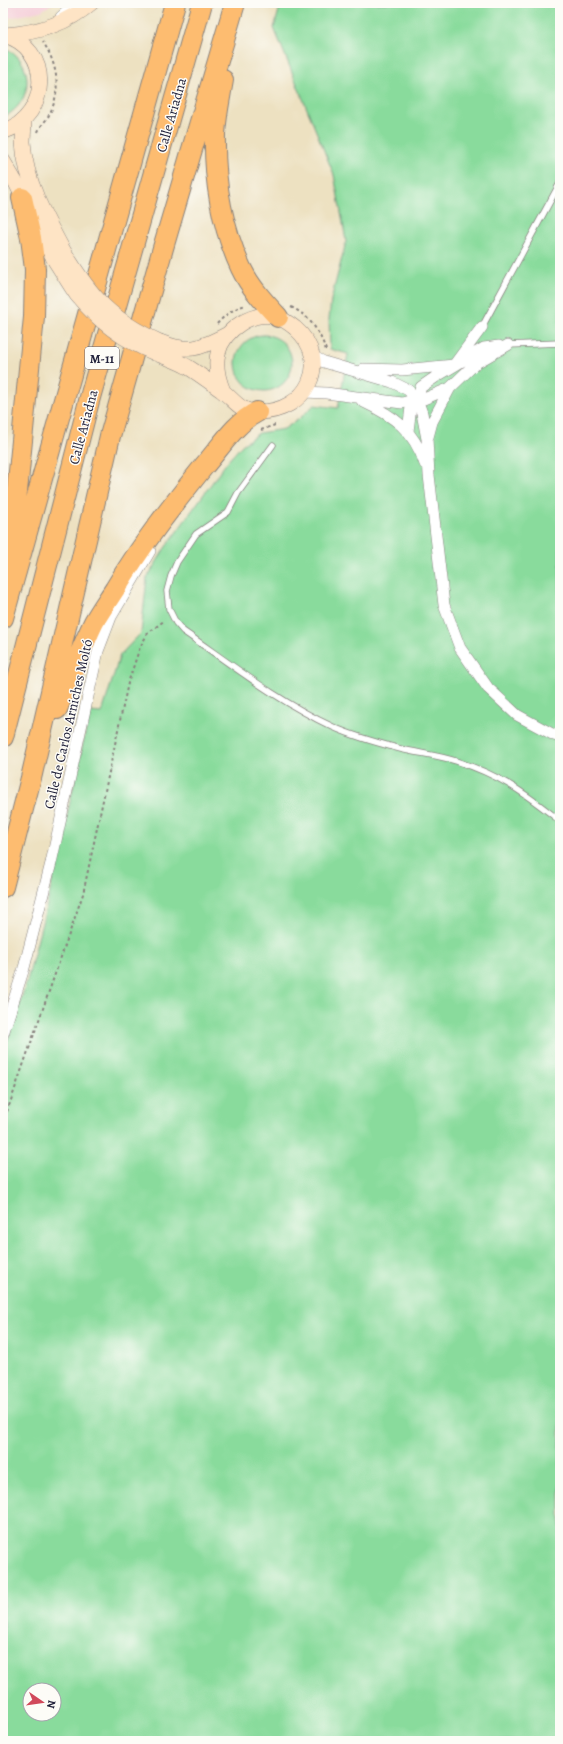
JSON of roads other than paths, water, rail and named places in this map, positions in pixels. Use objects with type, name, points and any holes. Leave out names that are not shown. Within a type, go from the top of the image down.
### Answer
[{"type":"highway","name":"Calle Ariadna","points":[[3,618],[175,3]]},
{"type":"highway","name":"Calle Ariadna","points":[[3,737],[89,402],[202,3]]},
{"type":"highway","points":[[235,4],[215,133],[215,164],[219,197],[226,226],[242,269],[257,293],[278,317]]},
{"type":"highway","points":[[3,887],[32,774],[110,436],[163,248],[235,4]]},
{"type":"highway","points":[[3,592],[17,492],[34,317],[35,269],[31,238],[22,198]]},
{"type":"highway","points":[[32,774],[74,666],[95,621],[132,561],[168,510],[240,424],[248,417],[257,422]]},
{"type":"street","points":[[45,34],[77,3]]},
{"type":"street","points":[[4,35],[45,34],[91,3]]},
{"type":"street","points":[[3,132],[13,129],[24,120],[34,108],[39,94],[40,78],[36,64],[30,52],[19,42],[4,35]]},
{"type":"street","points":[[24,120],[23,142],[30,178],[59,255],[77,295],[106,325],[128,340],[157,348],[184,350],[200,348],[229,334]]},
{"type":"street","points":[[3,161],[22,198],[59,255]]},
{"type":"street","points":[[157,348],[223,391],[235,404],[243,408],[257,422],[288,407],[304,392],[312,375],[312,356],[308,344],[292,325],[278,317],[268,315],[245,321],[229,334],[222,343],[218,353],[217,368],[223,391]]},
{"type":"street","points":[[482,326],[480,340],[484,348]]},
{"type":"street","points":[[348,369],[402,370],[454,365],[482,326]]},
{"type":"street","points":[[408,431],[411,407],[417,399],[421,387],[454,365],[484,348],[508,345]]},
{"type":"street","points":[[427,439],[432,422],[450,388],[476,363],[508,345]]},
{"type":"street","points":[[312,356],[324,362],[392,382],[408,390],[417,399],[422,413],[427,439],[428,475],[444,605],[460,648],[488,688],[517,715],[560,737]]},
{"type":"street","points":[[304,392],[326,392],[355,398],[402,403],[417,399],[424,399],[450,388]]},
{"type":"street","points":[[355,398],[388,414],[408,431],[419,447],[428,475]]},
{"type":"street","name":"Calle de Carlos Arniches Moltó","points":[[3,1034],[24,968],[51,863],[98,651],[111,617],[170,517],[220,447]]},
{"type":"lane","points":[[482,326],[560,183]]},
{"type":"lane","points":[[508,345],[560,343]]},
{"type":"lane","points":[[273,445],[238,493],[228,512],[196,534],[177,562],[167,591],[169,609],[176,623],[183,631],[236,670],[283,700],[334,728],[397,748],[456,761],[503,780],[528,795],[560,822]]}]
